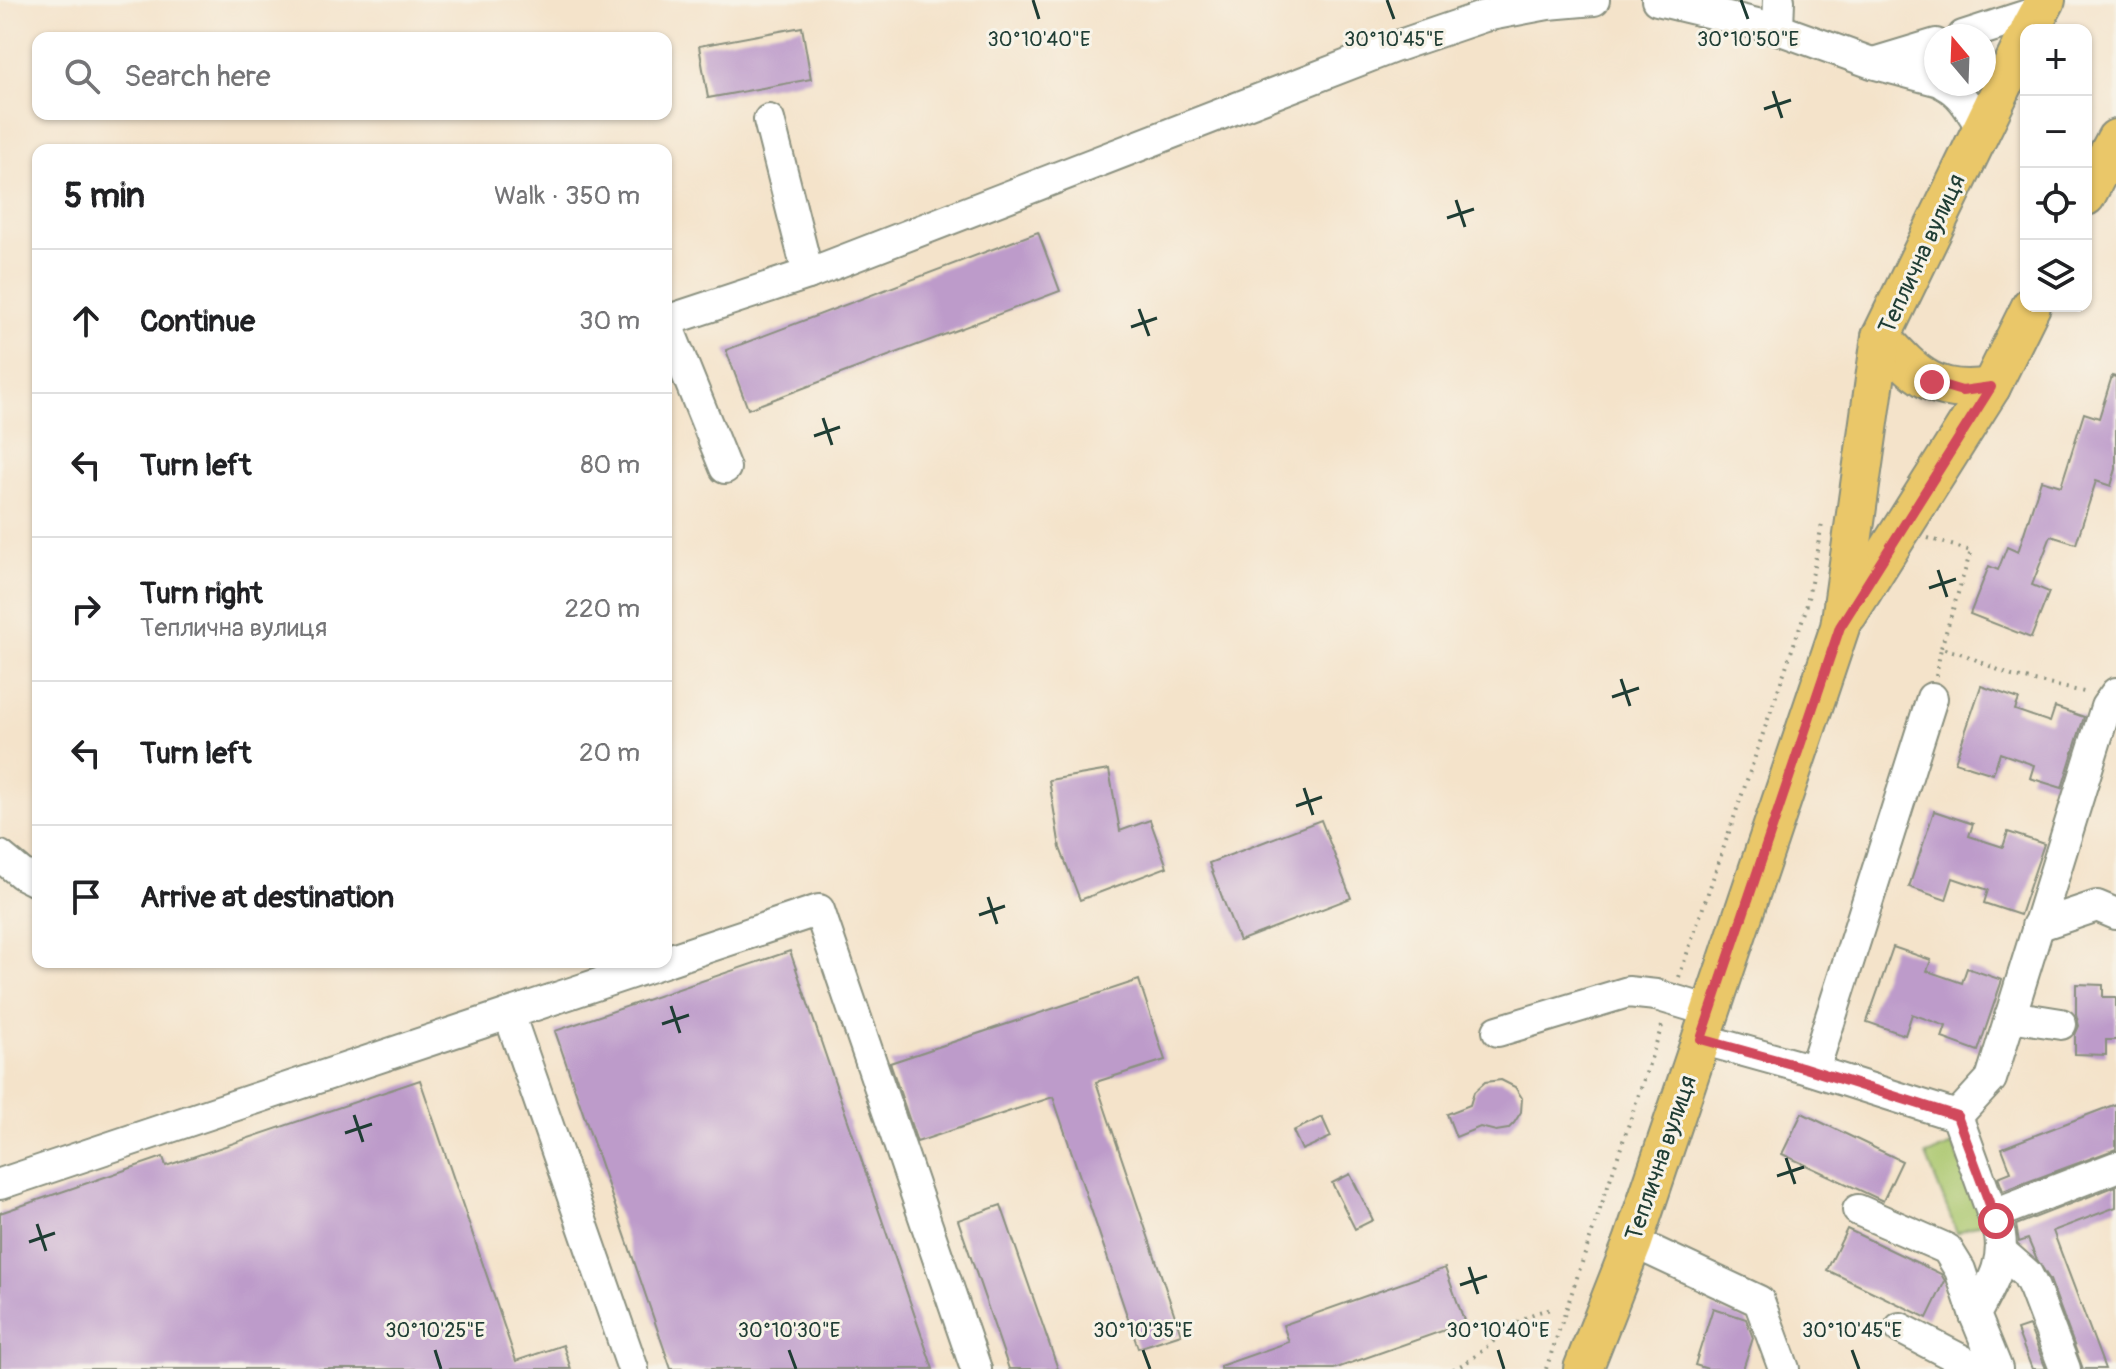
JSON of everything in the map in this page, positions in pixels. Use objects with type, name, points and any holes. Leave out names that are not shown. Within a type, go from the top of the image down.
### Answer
[{"type":"main road","name":"Теплична вулиця","points":[[1583,1369],[1633,1242],[1840,627],[1881,337],[2035,20]]},
{"type":"main road","points":[[2098,182],[2116,139]]},
{"type":"main road","name":"Теплична вулиця","points":[[1840,627],[1991,387],[2028,312]]},
{"type":"main road","points":[[1881,337],[1907,365],[1932,382],[1962,391],[1991,387]]},
{"type":"lane","points":[[672,320],[808,274],[1394,47],[1485,16],[1548,4],[1594,0]]},
{"type":"lane","points":[[1657,0],[1778,15],[1872,63],[1924,77]]},
{"type":"lane","points":[[1996,29],[2035,20]]},
{"type":"lane","points":[[1872,63],[1924,48]]},
{"type":"lane","points":[[1960,96],[1981,127]]},
{"type":"lane","points":[[769,120],[808,274]]},
{"type":"lane","points":[[672,337],[725,468]]},
{"type":"lane","points":[[1814,1070],[1932,698]]},
{"type":"lane","points":[[1957,1116],[1991,1079],[2037,926],[2112,698]]},
{"type":"lane","points":[[0,856],[32,879]]},
{"type":"lane","points":[[2037,926],[2110,906]]},
{"type":"lane","points":[[672,960],[819,910],[976,1369]]},
{"type":"lane","points":[[0,1184],[647,968]]},
{"type":"lane","points":[[1498,1031],[1623,993],[1651,994],[1671,999],[1706,1025],[1814,1070],[1957,1116]]},
{"type":"lane","points":[[509,1014],[633,1369]]},
{"type":"lane","points":[[2010,1016],[2061,1024]]},
{"type":"lane","points":[[1957,1116],[1994,1214],[2003,1253],[1975,1315]]},
{"type":"lane","points":[[1994,1214],[2116,1167]]},
{"type":"lane","points":[[1858,1210],[1947,1249],[1960,1270],[1997,1369]]},
{"type":"lane","points":[[1633,1242],[1759,1301],[1784,1369]]},
{"type":"lane","points":[[2003,1253],[2027,1274],[2065,1369]]},
{"type":"lane","points":[[1900,1328],[1979,1369]]},
{"type":"path","points":[[1546,1369],[1806,609],[1824,517]]},
{"type":"path","points":[[1921,536],[1971,551],[1941,648],[1932,698]]},
{"type":"path","points":[[1941,648],[1963,654],[2012,676],[2112,698]]},
{"type":"path","points":[[1453,1369],[1516,1322],[1543,1310],[1554,1309]]},
{"type":"green space","points":[[1953,1145],[1985,1221],[1957,1233],[1926,1155]]},
{"type":"building","points":[[802,27],[811,79],[708,98],[699,46]]},
{"type":"building","points":[[1038,232],[1060,291],[748,409],[726,350]]},
{"type":"building","points":[[2112,376],[2116,377],[2116,469],[2111,486],[2096,481],[2076,544],[2051,536],[2032,585],[2049,592],[2031,638],[1970,614],[1989,566],[1998,570],[2007,547],[2018,552],[2041,480],[2061,486],[2084,413],[2099,418]]},
{"type":"building","points":[[1981,686],[2019,699],[2015,710],[2050,722],[2055,707],[2084,717],[2062,788],[2030,778],[2034,765],[2000,753],[1993,774],[1955,762]]},
{"type":"building","points":[[1109,770],[1120,831],[1150,820],[1167,867],[1080,900],[1060,848],[1049,780]]},
{"type":"building","points":[[1934,811],[1973,824],[1969,836],[2003,847],[2008,832],[2044,844],[2020,915],[1984,903],[1988,890],[1953,878],[1946,900],[1909,887]]},
{"type":"building","points":[[1321,820],[1351,898],[1239,941],[1209,863]]},
{"type":"building","points":[[1893,947],[1931,960],[1927,971],[1962,983],[1967,968],[2002,980],[1978,1051],[1942,1038],[1946,1026],[1912,1014],[1905,1035],[1867,1022]]},
{"type":"building","points":[[790,951],[933,1369],[671,1369],[555,1031]]},
{"type":"building","points":[[1139,980],[1165,1060],[1096,1082],[1181,1334],[1138,1348],[1053,1097],[917,1142],[890,1063]]},
{"type":"building","points":[[2076,984],[2103,985],[2103,997],[2116,997],[2116,1040],[2106,1040],[2106,1055],[2075,1054],[2075,1035],[2079,1026]]},
{"type":"building","points":[[420,1080],[516,1361],[563,1345],[571,1369],[0,1369],[0,1213],[163,1157],[166,1166]]},
{"type":"building","points":[[1501,1080],[1515,1087],[1522,1098],[1521,1112],[1514,1123],[1508,1129],[1496,1131],[1480,1127],[1456,1137],[1447,1114],[1470,1105],[1474,1092],[1485,1082]]},
{"type":"building","points":[[2116,1104],[2116,1149],[2003,1191],[1998,1177],[2011,1172],[2002,1148]]},
{"type":"building","points":[[1802,1113],[1902,1161],[1883,1201],[1782,1154]]},
{"type":"building","points":[[1322,1117],[1331,1137],[1302,1150],[1293,1131]]},
{"type":"building","points":[[1350,1174],[1373,1220],[1355,1229],[1332,1183]]},
{"type":"building","points":[[2116,1186],[2116,1207],[2053,1231],[2105,1369],[2083,1369],[2050,1280],[2028,1239],[2019,1242],[2016,1225]]},
{"type":"building","points":[[1001,1205],[1058,1369],[1009,1369],[958,1220]]},
{"type":"building","points":[[1847,1229],[1941,1274],[1945,1281],[1927,1318],[1827,1270]]},
{"type":"building","points":[[1445,1268],[1465,1323],[1334,1369],[1220,1369],[1220,1366],[1289,1342],[1283,1325]]},
{"type":"building","points":[[1713,1308],[1746,1319],[1753,1338],[1743,1369],[1708,1369],[1695,1365]]},
{"type":"building","points":[[2029,1326],[2046,1369],[2032,1369],[2017,1330]]},
{"type":"route","points":[[1932,382],[1962,391],[1991,387],[1840,627],[1701,1039],[1957,1116],[1996,1221]]}]
